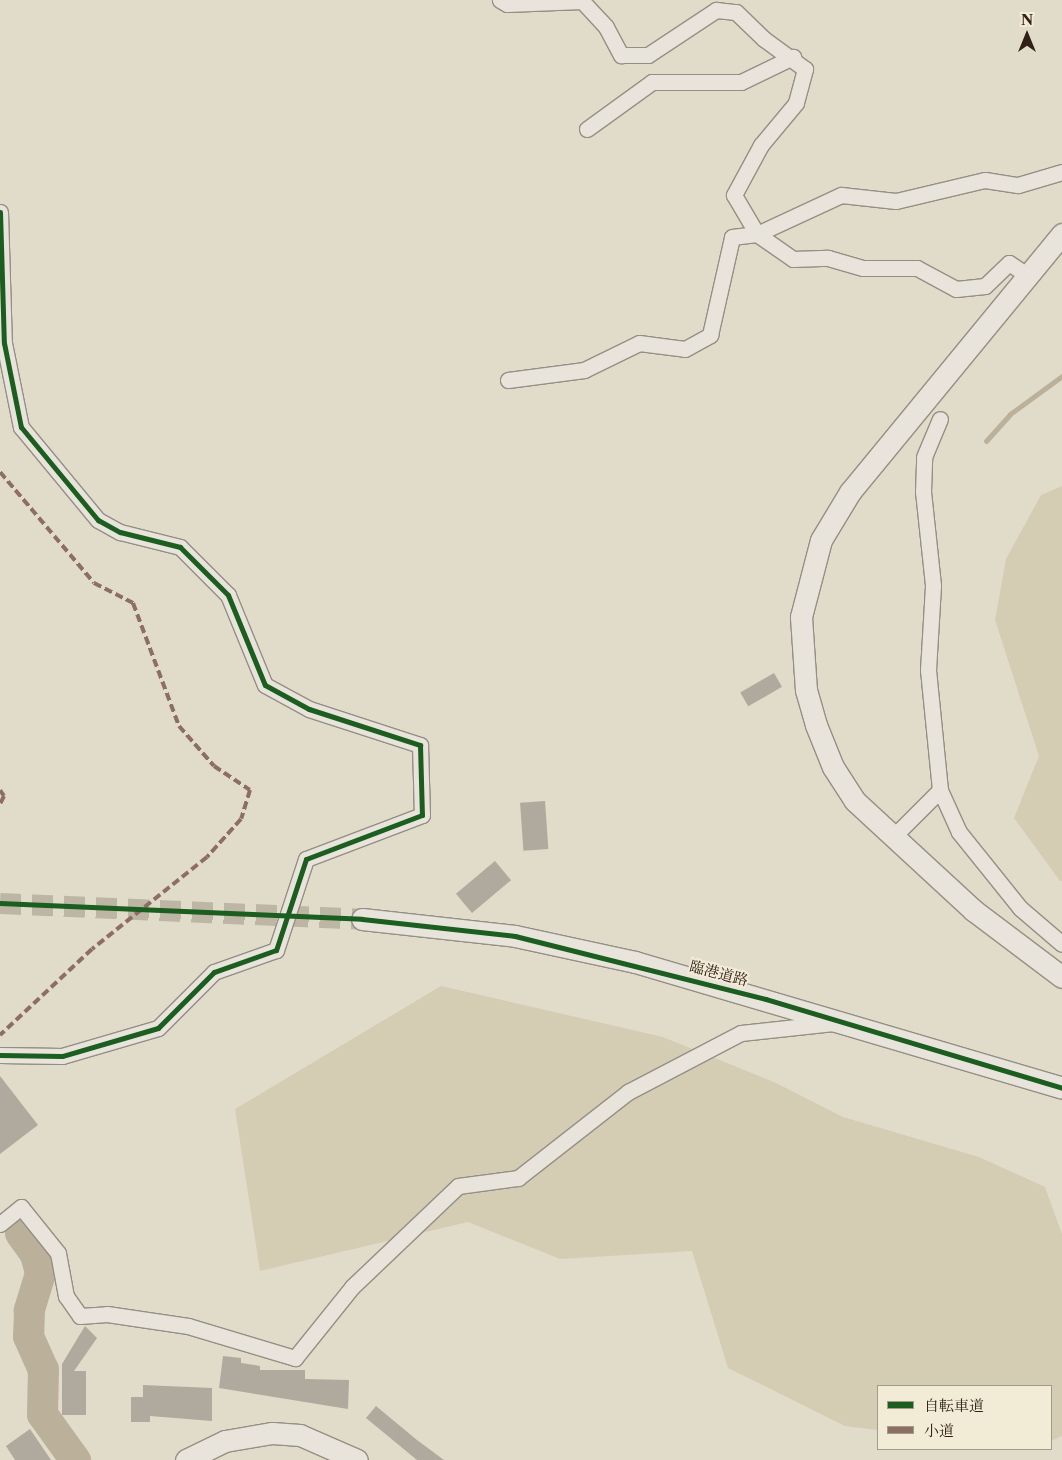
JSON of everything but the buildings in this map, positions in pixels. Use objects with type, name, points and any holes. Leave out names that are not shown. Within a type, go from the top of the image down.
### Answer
[{"type":"street","points":[[500,0],[507,4],[582,0],[606,26],[621,55],[648,55],[716,10],[736,12],[764,39],[793,58],[805,69],[796,103],[761,145],[734,195],[757,234],[793,259],[828,258],[863,268],[917,268],[956,289],[985,286],[1009,263],[1028,275]]},
{"type":"street","points":[[587,129],[652,82],[741,82],[793,58]]},
{"type":"street","points":[[508,380],[584,370],[638,343],[685,349],[710,335],[732,237],[757,234],[842,195],[896,201],[985,180],[1018,185],[1062,172]]},
{"type":"street","points":[[0,212],[4,343],[20,427],[98,520],[120,532],[180,547],[228,594],[266,685],[310,709],[420,745],[422,815],[306,859],[276,950],[214,972],[158,1028],[62,1056],[0,1055]]},
{"type":"street","points":[[1062,234],[850,492],[821,540],[809,577],[801,617],[806,690],[816,725],[834,767],[855,800],[973,910],[1062,977]]},
{"type":"street","points":[[940,419],[924,457],[923,492],[933,585],[928,670],[938,736],[940,790],[965,839],[1020,908],[1062,944]]},
{"type":"street","points":[[893,837],[940,790]]},
{"type":"street","name":"臨港道路","points":[[362,919],[515,936],[635,962],[847,1022],[1062,1088]]},
{"type":"street","points":[[22,1206],[58,1253],[66,1296],[80,1316],[107,1314],[188,1326],[295,1358],[352,1287],[458,1186],[518,1178],[628,1092],[741,1033],[847,1022]]},
{"type":"street","points":[[0,1216],[22,1206]]},
{"type":"street","points":[[0,1224],[22,1206]]},
{"type":"street","points":[[186,1460],[225,1441],[272,1433],[300,1435],[357,1460]]},
{"type":"shaded area","points":[[1062,486],[1062,881],[1060,881],[1014,818],[1039,756],[995,620],[1006,559],[1041,495]]},
{"type":"shaded area","points":[[441,986],[663,1037],[774,1082],[843,1117],[979,1157],[1045,1187],[1062,1234],[1062,1436],[1052,1441],[1052,1385],[877,1385],[877,1430],[845,1426],[728,1368],[692,1251],[560,1259],[468,1222],[260,1271],[235,1109]]},
{"type":"waterway","points":[[986,441],[1010,414],[1062,376]]},
{"type":"waterway","points":[[20,1233],[35,1254],[40,1273],[29,1310],[28,1336],[43,1369],[42,1414],[75,1460]]},
{"type":"tunnel","points":[[0,903],[362,919]]},
{"type":"marked path","points":[[0,472],[94,583],[133,603],[179,726],[214,766],[250,790],[241,819],[207,857],[92,949],[0,1035]]},
{"type":"marked path","points":[[0,790],[4,796],[0,804]]},
{"type":"cycle path","points":[[0,212],[4,343],[21,427],[98,520],[120,532],[180,547],[228,595],[265,685],[309,709],[420,745],[422,815],[306,859],[276,950],[214,972],[158,1028],[62,1056],[0,1055]]},
{"type":"cycle path","points":[[0,903],[362,919],[515,936],[766,999],[1062,1088]]}]
